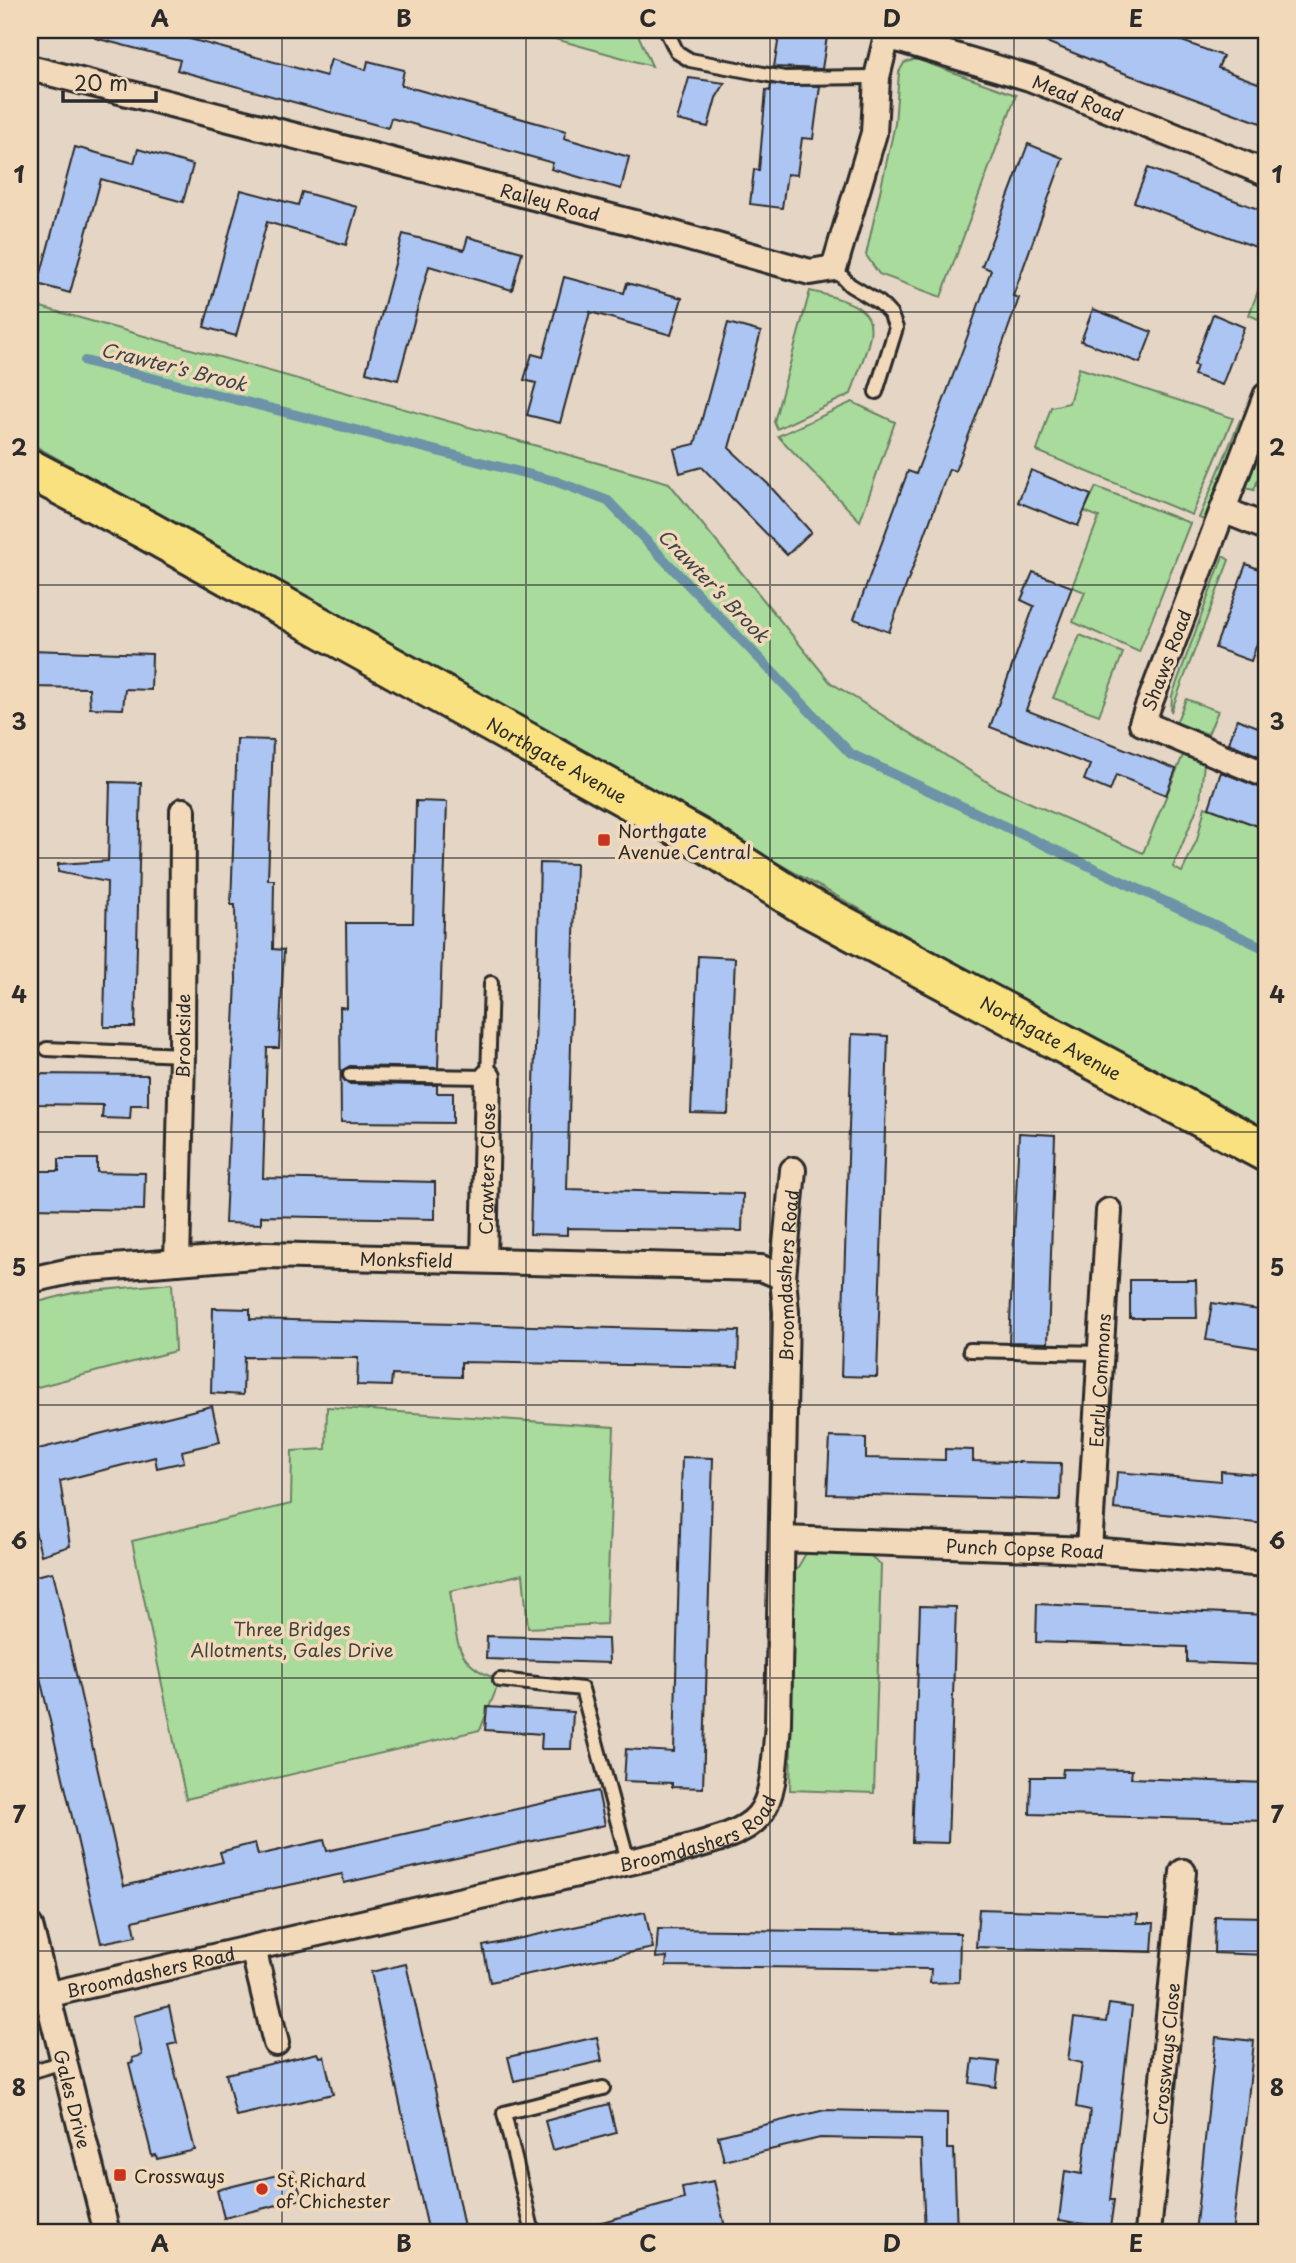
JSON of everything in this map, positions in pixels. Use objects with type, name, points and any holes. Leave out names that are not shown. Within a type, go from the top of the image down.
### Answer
[{"type":"main road","name":"Northgate Avenue","points":[[30,470],[148,531],[702,840],[806,906],[1266,1152]]},
{"type":"street","points":[[834,268],[874,133],[877,77],[886,33]]},
{"type":"street","name":"Mead Road","points":[[886,33],[1030,78],[1266,173]]},
{"type":"street","name":"Railey Road","points":[[30,68],[635,223],[810,272],[834,268]]},
{"type":"street","name":"Shaws Road","points":[[1266,396],[1142,723],[1266,775]]},
{"type":"street","points":[[1223,510],[1266,527]]},
{"type":"street","name":"Brookside","points":[[177,1262],[182,1055],[183,811]]},
{"type":"street","name":"Crawters Close","points":[[484,1260],[488,1077]]},
{"type":"street","name":"Broomdashers Road","points":[[46,1995],[713,1841],[750,1826],[766,1807],[774,1779],[778,1722],[786,1301],[783,1277],[793,1170]]},
{"type":"street","name":"Early Commons","points":[[1089,1550],[1109,1211]]},
{"type":"street","name":"Monksfield","points":[[30,1280],[75,1270],[266,1255],[761,1268],[783,1277]]},
{"type":"street","name":"Punch Copse Road","points":[[782,1539],[1089,1550],[1266,1564]]},
{"type":"street","name":"Crossways Close","points":[[1147,2233],[1183,1872]]},
{"type":"street","name":"Gales Drive","points":[[30,1926],[107,2233]]},
{"type":"street","points":[[253,1948],[276,2043]]},
{"type":"lane","points":[[666,30],[677,52],[690,60],[784,78],[877,77]]},
{"type":"lane","points":[[834,268],[850,285],[880,303],[891,315],[896,328],[876,392]]},
{"type":"lane","points":[[350,1075],[488,1077],[491,983]]},
{"type":"lane","points":[[47,1049],[182,1055]]},
{"type":"lane","points":[[970,1350],[1100,1353]]},
{"type":"lane","points":[[500,1680],[582,1689],[628,1861]]},
{"type":"lane","points":[[30,2072],[63,2062]]},
{"type":"lane","points":[[533,2233],[504,2113],[603,2088]]},
{"type":"green space","points":[[523,30],[636,30],[652,66]]},
{"type":"green space","points":[[916,59],[1016,95],[941,297],[879,274],[866,255],[895,124],[899,72],[904,63]]},
{"type":"green space","points":[[1266,270],[1263,321],[1249,315]]},
{"type":"green space","points":[[810,291],[837,298],[866,314],[870,324],[870,337],[851,394],[777,429],[774,422]]},
{"type":"green space","points":[[30,304],[669,483],[830,682],[997,788],[1143,853],[1183,755],[1204,763],[1200,801],[1173,867],[1182,872],[1197,840],[1205,807],[1266,829],[1266,1131],[1109,1049],[30,443]]},
{"type":"green space","points":[[1079,368],[1233,418],[1192,515],[1037,451],[1051,407],[1069,403]]},
{"type":"green space","points":[[852,402],[895,422],[860,521],[778,436]]},
{"type":"green space","points":[[1240,420],[1245,424],[1204,520],[1199,518]]},
{"type":"green space","points":[[1266,433],[1266,458],[1254,490],[1245,488]]},
{"type":"green space","points":[[1096,487],[1190,523],[1139,652],[1073,622],[1085,592],[1072,587],[1099,517],[1084,511]]},
{"type":"green space","points":[[1223,556],[1229,560],[1171,712],[1172,696]]},
{"type":"green space","points":[[1080,635],[1123,653],[1099,715],[1053,698]]},
{"type":"green space","points":[[1186,699],[1218,711],[1208,734],[1176,723]]},
{"type":"green space","points":[[172,1283],[175,1351],[30,1389],[30,1304],[73,1293]]},
{"type":"green space","name":"Three Bridges Allotments, Gales Drive","points":[[327,1407],[614,1427],[606,1624],[528,1628],[523,1574],[450,1591],[456,1635],[464,1657],[472,1666],[500,1680],[480,1730],[186,1799],[132,1541],[291,1504],[292,1451],[326,1449]]},
{"type":"green space","points":[[808,1550],[864,1550],[881,1565],[874,1793],[790,1790],[795,1572]]},
{"type":"building","points":[[96,30],[157,30],[326,76],[331,59],[366,70],[368,61],[404,70],[401,85],[566,131],[564,138],[629,157],[621,189],[551,169],[553,163],[391,118],[388,128],[177,70],[180,60],[95,38]]},
{"type":"building","points":[[780,30],[828,30],[822,69],[774,67]]},
{"type":"building","points":[[1017,30],[1152,30],[1223,56],[1218,68],[1266,86],[1266,125],[1113,69]]},
{"type":"building","points":[[689,78],[725,83],[716,98],[708,127],[677,120]]},
{"type":"building","points":[[771,84],[820,86],[813,139],[802,138],[797,175],[787,174],[782,208],[750,204],[754,170],[759,170],[766,90],[770,91]]},
{"type":"building","points":[[1028,144],[1063,158],[1013,296],[1019,298],[987,388],[955,471],[949,469],[889,632],[854,619],[908,471],[916,474],[964,346],[991,270],[982,266]]},
{"type":"building","points":[[75,147],[134,163],[138,149],[193,165],[183,202],[101,179],[70,293],[38,284]]},
{"type":"building","points":[[1148,168],[1266,212],[1266,235],[1261,249],[1134,202]]},
{"type":"building","points":[[241,190],[298,205],[302,192],[357,207],[346,245],[267,222],[236,336],[204,327]]},
{"type":"building","points":[[403,234],[464,250],[468,237],[522,252],[512,290],[429,266],[398,380],[366,372]]},
{"type":"building","points":[[564,277],[624,293],[627,283],[682,298],[671,335],[590,312],[560,423],[527,415],[536,383],[524,380],[532,354],[543,357]]},
{"type":"building","points":[[1093,309],[1152,332],[1140,363],[1081,341]]},
{"type":"building","points":[[1213,314],[1244,327],[1222,385],[1194,375],[1197,366],[1194,365]]},
{"type":"building","points":[[728,323],[761,332],[729,448],[768,484],[811,532],[787,555],[702,467],[680,473],[674,449],[695,444]]},
{"type":"building","points":[[1031,470],[1091,495],[1078,526],[1018,502]]},
{"type":"building","points":[[1246,564],[1266,572],[1266,618],[1251,661],[1215,648]]},
{"type":"building","points":[[1033,572],[1072,587],[1026,710],[1176,769],[1166,795],[1116,775],[1110,791],[1084,780],[1090,765],[990,727],[1034,606],[1021,600]]},
{"type":"building","points":[[30,650],[152,654],[151,690],[125,689],[123,709],[90,708],[89,688],[30,687]]},
{"type":"building","points":[[1237,719],[1266,730],[1266,759],[1229,743]]},
{"type":"building","points":[[237,739],[273,740],[268,880],[274,880],[273,949],[284,950],[279,1048],[267,1048],[263,1178],[435,1182],[435,1219],[261,1216],[261,1224],[225,1223],[236,981],[235,905],[231,905]]},
{"type":"building","points":[[1221,772],[1266,790],[1266,829],[1209,808]]},
{"type":"building","points":[[110,782],[141,783],[135,1027],[104,1027],[107,882],[58,872],[58,864],[108,861]]},
{"type":"building","points":[[416,801],[447,802],[438,1068],[350,1066],[343,1070],[341,1076],[350,1084],[437,1085],[437,1093],[453,1093],[453,1123],[341,1122],[340,1007],[347,1008],[346,923],[413,923]]},
{"type":"building","points":[[540,863],[576,864],[567,1189],[743,1194],[742,1231],[567,1228],[567,1235],[530,1234]]},
{"type":"building","points":[[698,956],[735,958],[728,1114],[691,1113]]},
{"type":"building","points":[[852,1034],[888,1036],[877,1377],[841,1376]]},
{"type":"building","points":[[35,1074],[148,1075],[148,1105],[131,1105],[130,1119],[102,1118],[103,1105],[35,1104]]},
{"type":"building","points":[[1019,1133],[1055,1135],[1048,1343],[1009,1342]]},
{"type":"building","points":[[59,1159],[97,1159],[97,1172],[145,1173],[144,1210],[30,1208],[30,1171],[59,1171]]},
{"type":"building","points":[[1130,1280],[1196,1280],[1197,1318],[1130,1318]]},
{"type":"building","points":[[1212,1303],[1266,1311],[1266,1349],[1206,1340]]},
{"type":"building","points":[[213,1308],[250,1309],[250,1319],[739,1331],[738,1367],[461,1362],[461,1377],[392,1375],[391,1386],[357,1385],[358,1358],[244,1357],[243,1395],[211,1393]]},
{"type":"building","points":[[212,1406],[220,1442],[182,1451],[184,1462],[157,1468],[155,1457],[60,1481],[70,1546],[41,1555],[30,1510],[30,1451]]},
{"type":"building","points":[[830,1437],[866,1438],[866,1458],[945,1460],[945,1449],[973,1450],[973,1461],[1061,1463],[1060,1500],[827,1494]]},
{"type":"building","points":[[682,1457],[713,1458],[703,1788],[672,1787],[672,1783],[624,1781],[626,1749],[674,1752]]},
{"type":"building","points":[[1221,1471],[1266,1475],[1266,1524],[1114,1509],[1117,1472],[1221,1481]]},
{"type":"building","points":[[53,1572],[124,1886],[223,1862],[220,1852],[255,1843],[258,1855],[324,1840],[327,1851],[598,1791],[605,1825],[344,1883],[342,1874],[232,1897],[133,1921],[136,1936],[101,1943],[30,1634],[30,1577]]},
{"type":"building","points":[[1037,1604],[1266,1615],[1266,1665],[1187,1662],[1187,1647],[1036,1642]]},
{"type":"building","points":[[920,1606],[956,1607],[948,1843],[912,1842]]},
{"type":"building","points":[[487,1636],[608,1639],[609,1663],[486,1659]]},
{"type":"building","points":[[487,1707],[573,1712],[571,1749],[541,1749],[542,1734],[485,1730]]},
{"type":"building","points":[[1063,1769],[1132,1770],[1131,1778],[1266,1783],[1266,1821],[1030,1814],[1031,1777],[1062,1777]]},
{"type":"building","points":[[979,1909],[1138,1914],[1137,1923],[1154,1923],[1152,1952],[976,1947]]},
{"type":"building","points":[[645,1912],[653,1948],[490,1982],[483,1946]]},
{"type":"building","points":[[1215,1916],[1266,1917],[1266,1955],[1214,1953]]},
{"type":"building","points":[[658,1929],[960,1933],[959,1982],[930,1983],[931,1969],[666,1966],[667,1957],[656,1958]]},
{"type":"building","points":[[406,1964],[465,2233],[429,2233],[383,2028],[371,1972]]},
{"type":"building","points":[[1109,2004],[1132,2007],[1110,2200],[1114,2200],[1110,2228],[1059,2220],[1065,2171],[1082,2174],[1090,2110],[1076,2107],[1082,2063],[1068,2060],[1074,2018],[1106,2022]]},
{"type":"building","points":[[169,2006],[177,2043],[168,2045],[195,2150],[157,2159],[156,2155],[152,2156],[129,2063],[133,2062],[132,2058],[142,2055],[134,2016]]},
{"type":"building","points":[[597,2037],[602,2061],[514,2081],[508,2057]]},
{"type":"building","points":[[1216,2037],[1254,2041],[1247,2109],[1232,2233],[1195,2233]]},
{"type":"building","points":[[318,2053],[320,2057],[324,2056],[333,2094],[236,2116],[226,2074]]},
{"type":"building","points":[[973,2059],[999,2062],[996,2087],[970,2083]]},
{"type":"building","points":[[609,2104],[616,2133],[553,2150],[545,2121]]},
{"type":"building","points":[[825,2110],[947,2113],[947,2149],[954,2149],[957,2233],[925,2233],[921,2140],[820,2138],[724,2161],[718,2136]]},
{"type":"building","name":"St Richard of Chichester","points":[[294,2171],[302,2199],[224,2218],[217,2190]]},
{"type":"building","points":[[714,2181],[725,2227],[700,2233],[589,2233],[588,2226],[684,2199],[682,2187]]},
{"type":"waterway","name":"Crawter's Brook","points":[[85,361],[555,481],[608,501],[851,754],[1266,949]]},
{"type":"place","name":"Northgate Avenue Central","points":[[604,840]]},
{"type":"place","name":"Crossways","points":[[120,2175]]},
{"type":"place","name":"St Richard of Chichester","points":[[262,2189]]}]
